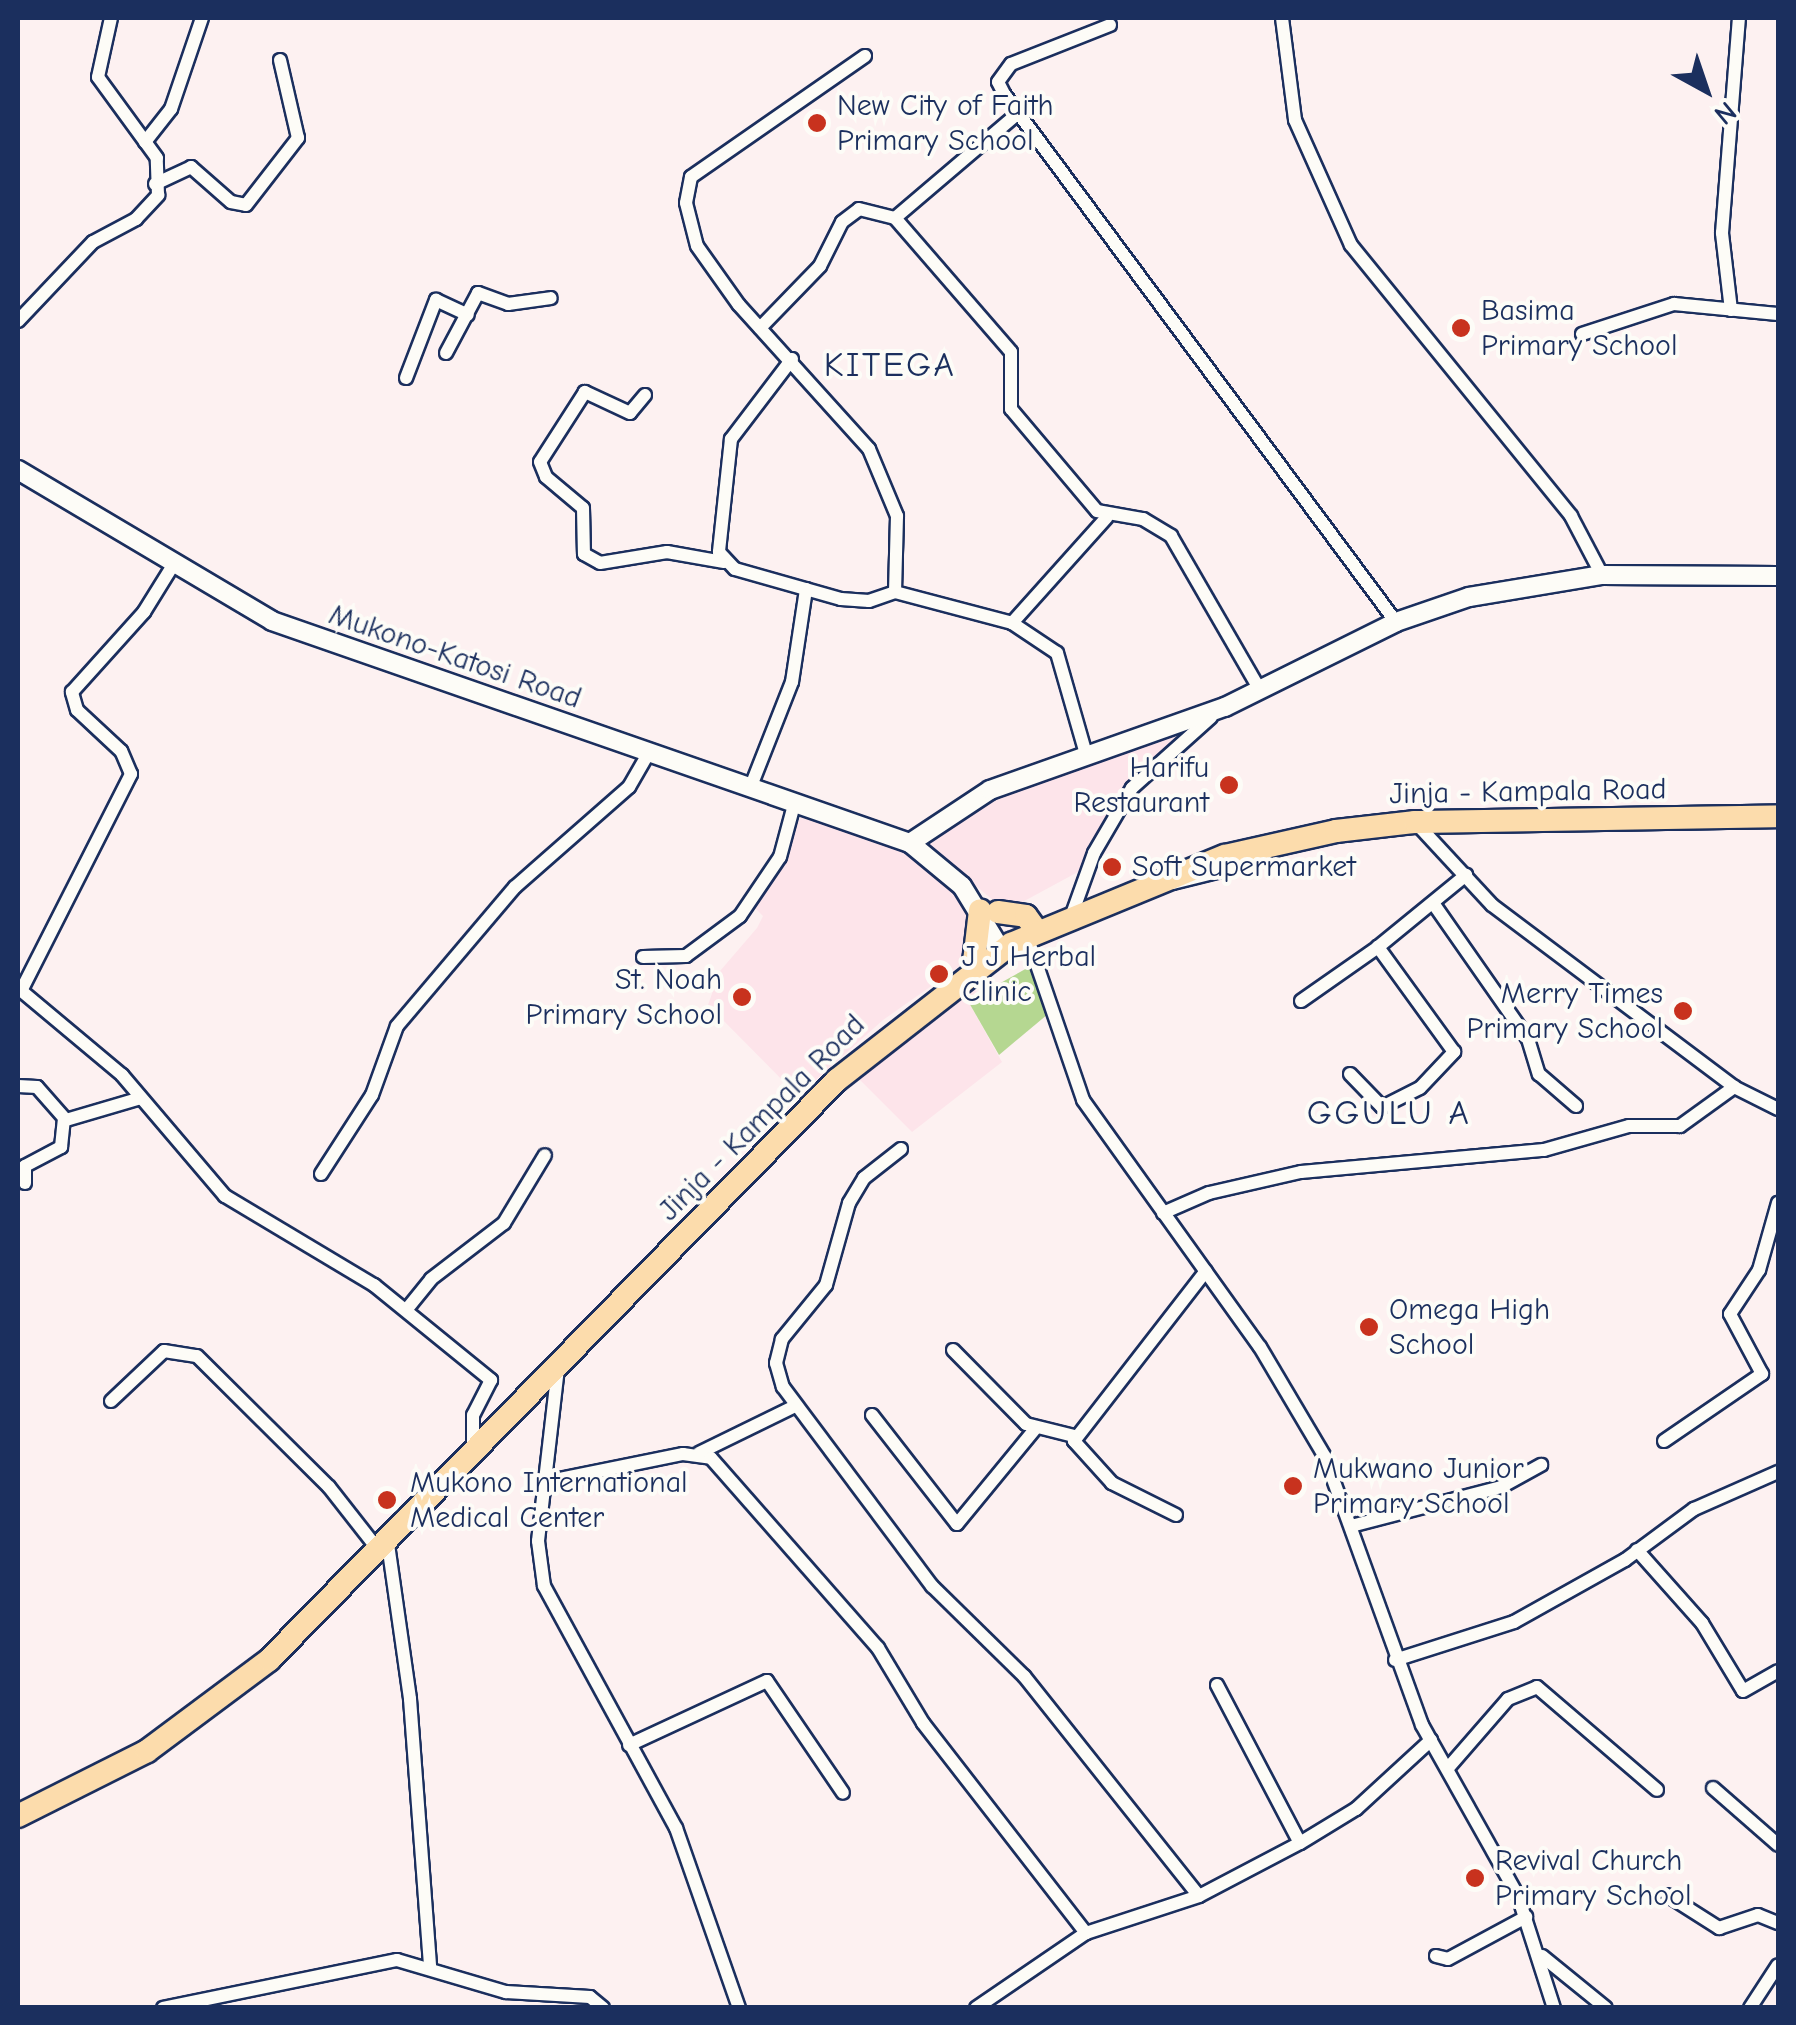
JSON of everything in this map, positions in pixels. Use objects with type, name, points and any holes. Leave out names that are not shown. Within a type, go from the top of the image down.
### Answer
[{"type":"highway","name":"Jinja - Kampala Road","points":[[18,1816],[147,1751],[211,1708],[384,1548],[837,1080],[972,970],[1019,940],[1151,884],[1278,842],[1415,822],[1778,816]]},
{"type":"highway","points":[[972,970],[989,911],[1026,916],[1019,940]]},
{"type":"main road","name":"Mukono-Katosi Road","points":[[18,470],[272,622],[908,840]]},
{"type":"main road","points":[[1019,940],[908,840],[990,790],[1225,707],[1396,622],[1539,580],[1602,575],[1778,576]]},
{"type":"street","points":[[18,321],[93,242],[150,208],[157,158],[98,77],[111,18]]},
{"type":"street","points":[[145,142],[172,109],[202,18]]},
{"type":"street","points":[[1282,18],[1295,120],[1351,245],[1571,516],[1602,575]]},
{"type":"street","points":[[1731,310],[1722,233],[1740,18]]},
{"type":"street","points":[[1110,25],[1055,42],[1000,74],[1016,114],[1396,622]]},
{"type":"street","points":[[865,56],[705,165],[686,187],[697,246],[760,328],[792,359],[887,482],[898,534],[896,592]]},
{"type":"street","points":[[155,184],[191,166],[231,202],[246,205],[298,138],[280,60]]},
{"type":"street","points":[[895,218],[1016,114]]},
{"type":"street","points":[[760,328],[820,266],[842,222],[859,208],[895,218],[1011,352],[1010,409],[1107,517],[1143,519],[1170,536],[1260,690]]},
{"type":"street","points":[[446,354],[478,292],[508,304],[551,298]]},
{"type":"street","points":[[406,378],[436,300],[468,315]]},
{"type":"street","points":[[1582,334],[1674,304],[1778,314]]},
{"type":"street","points":[[724,562],[718,538],[730,439],[792,359]]},
{"type":"street","points":[[645,395],[630,412],[585,392],[540,462],[546,477],[583,508],[584,554],[600,563],[666,552],[724,562],[806,589],[869,601],[896,592],[1012,623],[1065,666],[1086,754]]},
{"type":"street","points":[[1012,623],[1107,517]]},
{"type":"street","points":[[174,562],[144,612],[72,692],[76,710],[121,751],[130,774],[20,988],[142,1098],[226,1196],[406,1309],[491,1380],[473,1415],[473,1452]]},
{"type":"street","points":[[752,786],[792,682],[806,589]]},
{"type":"street","points":[[1071,917],[1094,853],[1132,788],[1164,752],[1225,707]]},
{"type":"street","points":[[320,1174],[372,1095],[397,1026],[516,887],[628,788],[648,754]]},
{"type":"street","points":[[642,957],[686,956],[740,916],[780,857],[795,801]]},
{"type":"street","points":[[1415,822],[1492,905],[1734,1086],[1778,1109]]},
{"type":"street","points":[[1301,1001],[1466,876]]},
{"type":"street","points":[[1433,903],[1528,1039],[1539,1074],[1576,1106]]},
{"type":"street","points":[[1019,940],[1083,1100],[1306,1418],[1355,1525],[1395,1660],[1430,1740],[1526,1917],[1554,2008]]},
{"type":"street","points":[[1350,1074],[1382,1107],[1420,1088],[1454,1052],[1378,946]]},
{"type":"street","points":[[18,1086],[37,1087],[64,1120],[61,1147],[25,1166],[25,1183]]},
{"type":"street","points":[[1163,1213],[1209,1192],[1300,1172],[1544,1150],[1629,1126],[1680,1126],[1734,1086]]},
{"type":"street","points":[[64,1120],[142,1098]]},
{"type":"street","points":[[901,1150],[864,1178],[849,1202],[826,1286],[782,1338],[776,1363],[795,1406],[932,1586],[1024,1676],[1199,1896]]},
{"type":"street","points":[[406,1309],[442,1270],[504,1223],[545,1154]]},
{"type":"street","points":[[1664,1440],[1762,1374],[1730,1314],[1759,1270],[1778,1203]]},
{"type":"street","points":[[1074,1436],[1206,1271]]},
{"type":"street","points":[[953,1350],[1035,1429],[1074,1436]]},
{"type":"street","points":[[111,1400],[164,1351],[197,1356],[329,1487],[384,1548],[410,1699],[430,1966]]},
{"type":"street","points":[[558,1365],[538,1541],[544,1586],[687,1853],[738,2008]]},
{"type":"street","points":[[545,1482],[699,1453],[795,1406]]},
{"type":"street","points":[[872,1415],[957,1524],[1035,1429]]},
{"type":"street","points":[[1074,1436],[1082,1456],[1112,1483],[1176,1515]]},
{"type":"street","points":[[699,1453],[732,1479],[878,1648],[922,1722],[1086,1933]]},
{"type":"street","points":[[1355,1525],[1501,1487],[1541,1466]]},
{"type":"street","points":[[1395,1660],[1514,1622],[1637,1550],[1694,1509],[1778,1472]]},
{"type":"street","points":[[1637,1550],[1702,1623],[1743,1691],[1778,1671]]},
{"type":"street","points":[[629,1745],[767,1681],[843,1793]]},
{"type":"street","points":[[1217,1685],[1300,1842]]},
{"type":"street","points":[[1448,1768],[1508,1699],[1537,1688],[1656,1790]]},
{"type":"street","points":[[976,2008],[1086,1933],[1199,1896],[1300,1842],[1368,1800],[1430,1740]]},
{"type":"street","points":[[1713,1788],[1778,1846]]},
{"type":"street","points":[[1667,1894],[1720,1928],[1758,1916],[1778,1923]]},
{"type":"street","points":[[1436,1956],[1448,1959],[1526,1917]]},
{"type":"street","points":[[1540,1955],[1606,2008]]},
{"type":"street","points":[[164,2008],[376,1962],[430,1966],[506,1992],[590,1997],[603,2008]]},
{"type":"street","points":[[1750,2008],[1778,1965]]},
{"type":"shaded area","points":[[1208,715],[1147,768],[1089,866],[1006,911],[915,835],[996,789]]},
{"type":"shaded area","points":[[808,803],[904,844],[993,920],[977,954],[883,1020],[798,1096],[708,1005],[720,971],[763,916],[754,907]]},
{"type":"shaded area","points":[[971,986],[979,994],[968,1001],[1002,1062],[912,1132],[852,1072]]},
{"type":"green space","points":[[1038,962],[1054,1009],[999,1055],[968,1001]]},
{"type":"place","name":"New City of Faith Primary School","points":[[817,123]]},
{"type":"place","name":"Basima Primary School","points":[[1461,328]]},
{"type":"place","name":"Harifu Restaurant","points":[[1229,785]]},
{"type":"place","name":"Soft Supermarket","points":[[1112,867]]},
{"type":"place","name":"J J Herbal Clinic","points":[[939,974]]},
{"type":"place","name":"St. Noah Primary School","points":[[742,997]]},
{"type":"place","name":"Merry Times Primary School","points":[[1683,1011]]},
{"type":"place","name":"Omega High School","points":[[1369,1327]]},
{"type":"place","name":"Mukwano Junior Primary School","points":[[1293,1486]]},
{"type":"place","name":"Mukono International Medical Center","points":[[387,1500]]},
{"type":"place","name":"Revival Church Primary School","points":[[1475,1878]]},
{"type":"district","name":"KITEGA","points":[[890,365]]},
{"type":"district","name":"GGULU A","points":[[1389,1113]]}]
